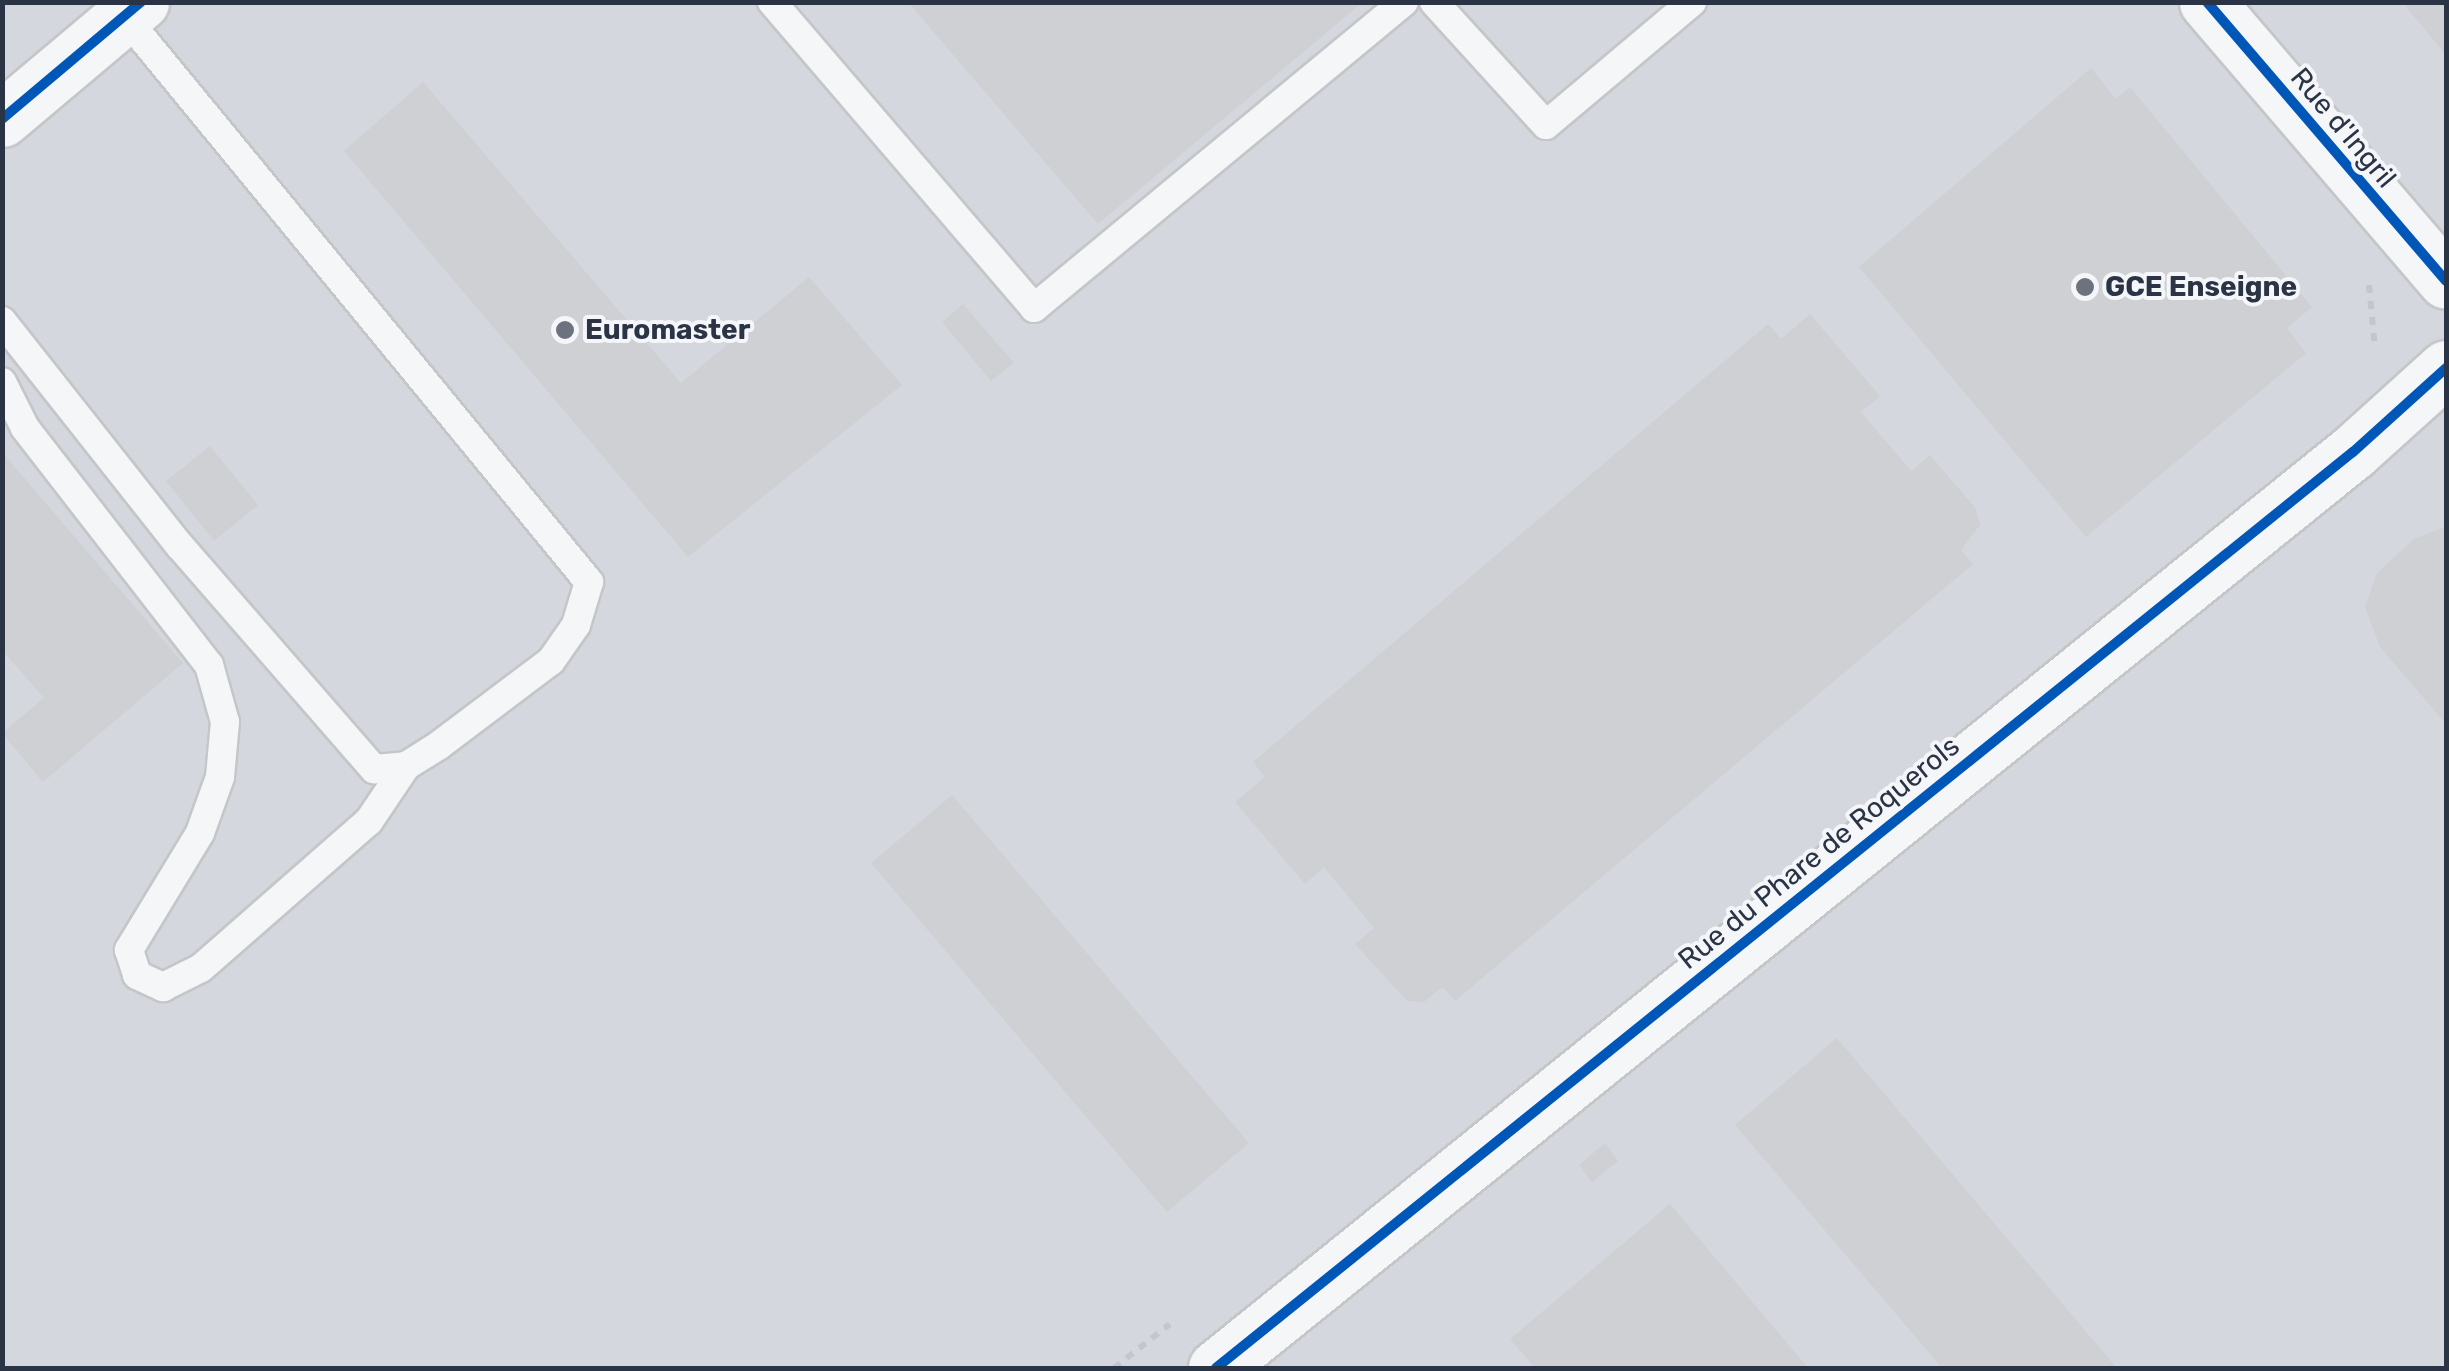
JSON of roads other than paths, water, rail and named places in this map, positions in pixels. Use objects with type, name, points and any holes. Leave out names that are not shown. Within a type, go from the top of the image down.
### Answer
[{"type":"street","name":"Rue d'Ingril","points":[[2207,2],[2446,281]]},
{"type":"street","points":[[2,118],[132,9]]},
{"type":"street","name":"Rue du Phare de Roquerols","points":[[1216,1368],[2352,452],[2446,368]]},
{"type":"lane","points":[[772,2],[1034,308],[1404,2]]},
{"type":"lane","points":[[1434,2],[1546,124],[1692,2]]},
{"type":"lane","points":[[2,382],[24,428],[209,665],[225,722],[220,777],[200,833],[129,950],[137,974],[163,987],[201,968],[369,821],[406,766],[550,661],[576,625],[589,582],[132,9]]},
{"type":"lane","points":[[5,324],[180,546],[374,769],[406,766]]},
{"type":"lane","points":[[2,372],[5,324]]},
{"type":"place","name":"GCE Enseigne","points":[[2085,287]]},
{"type":"place","name":"Euromaster","points":[[565,330]]}]
